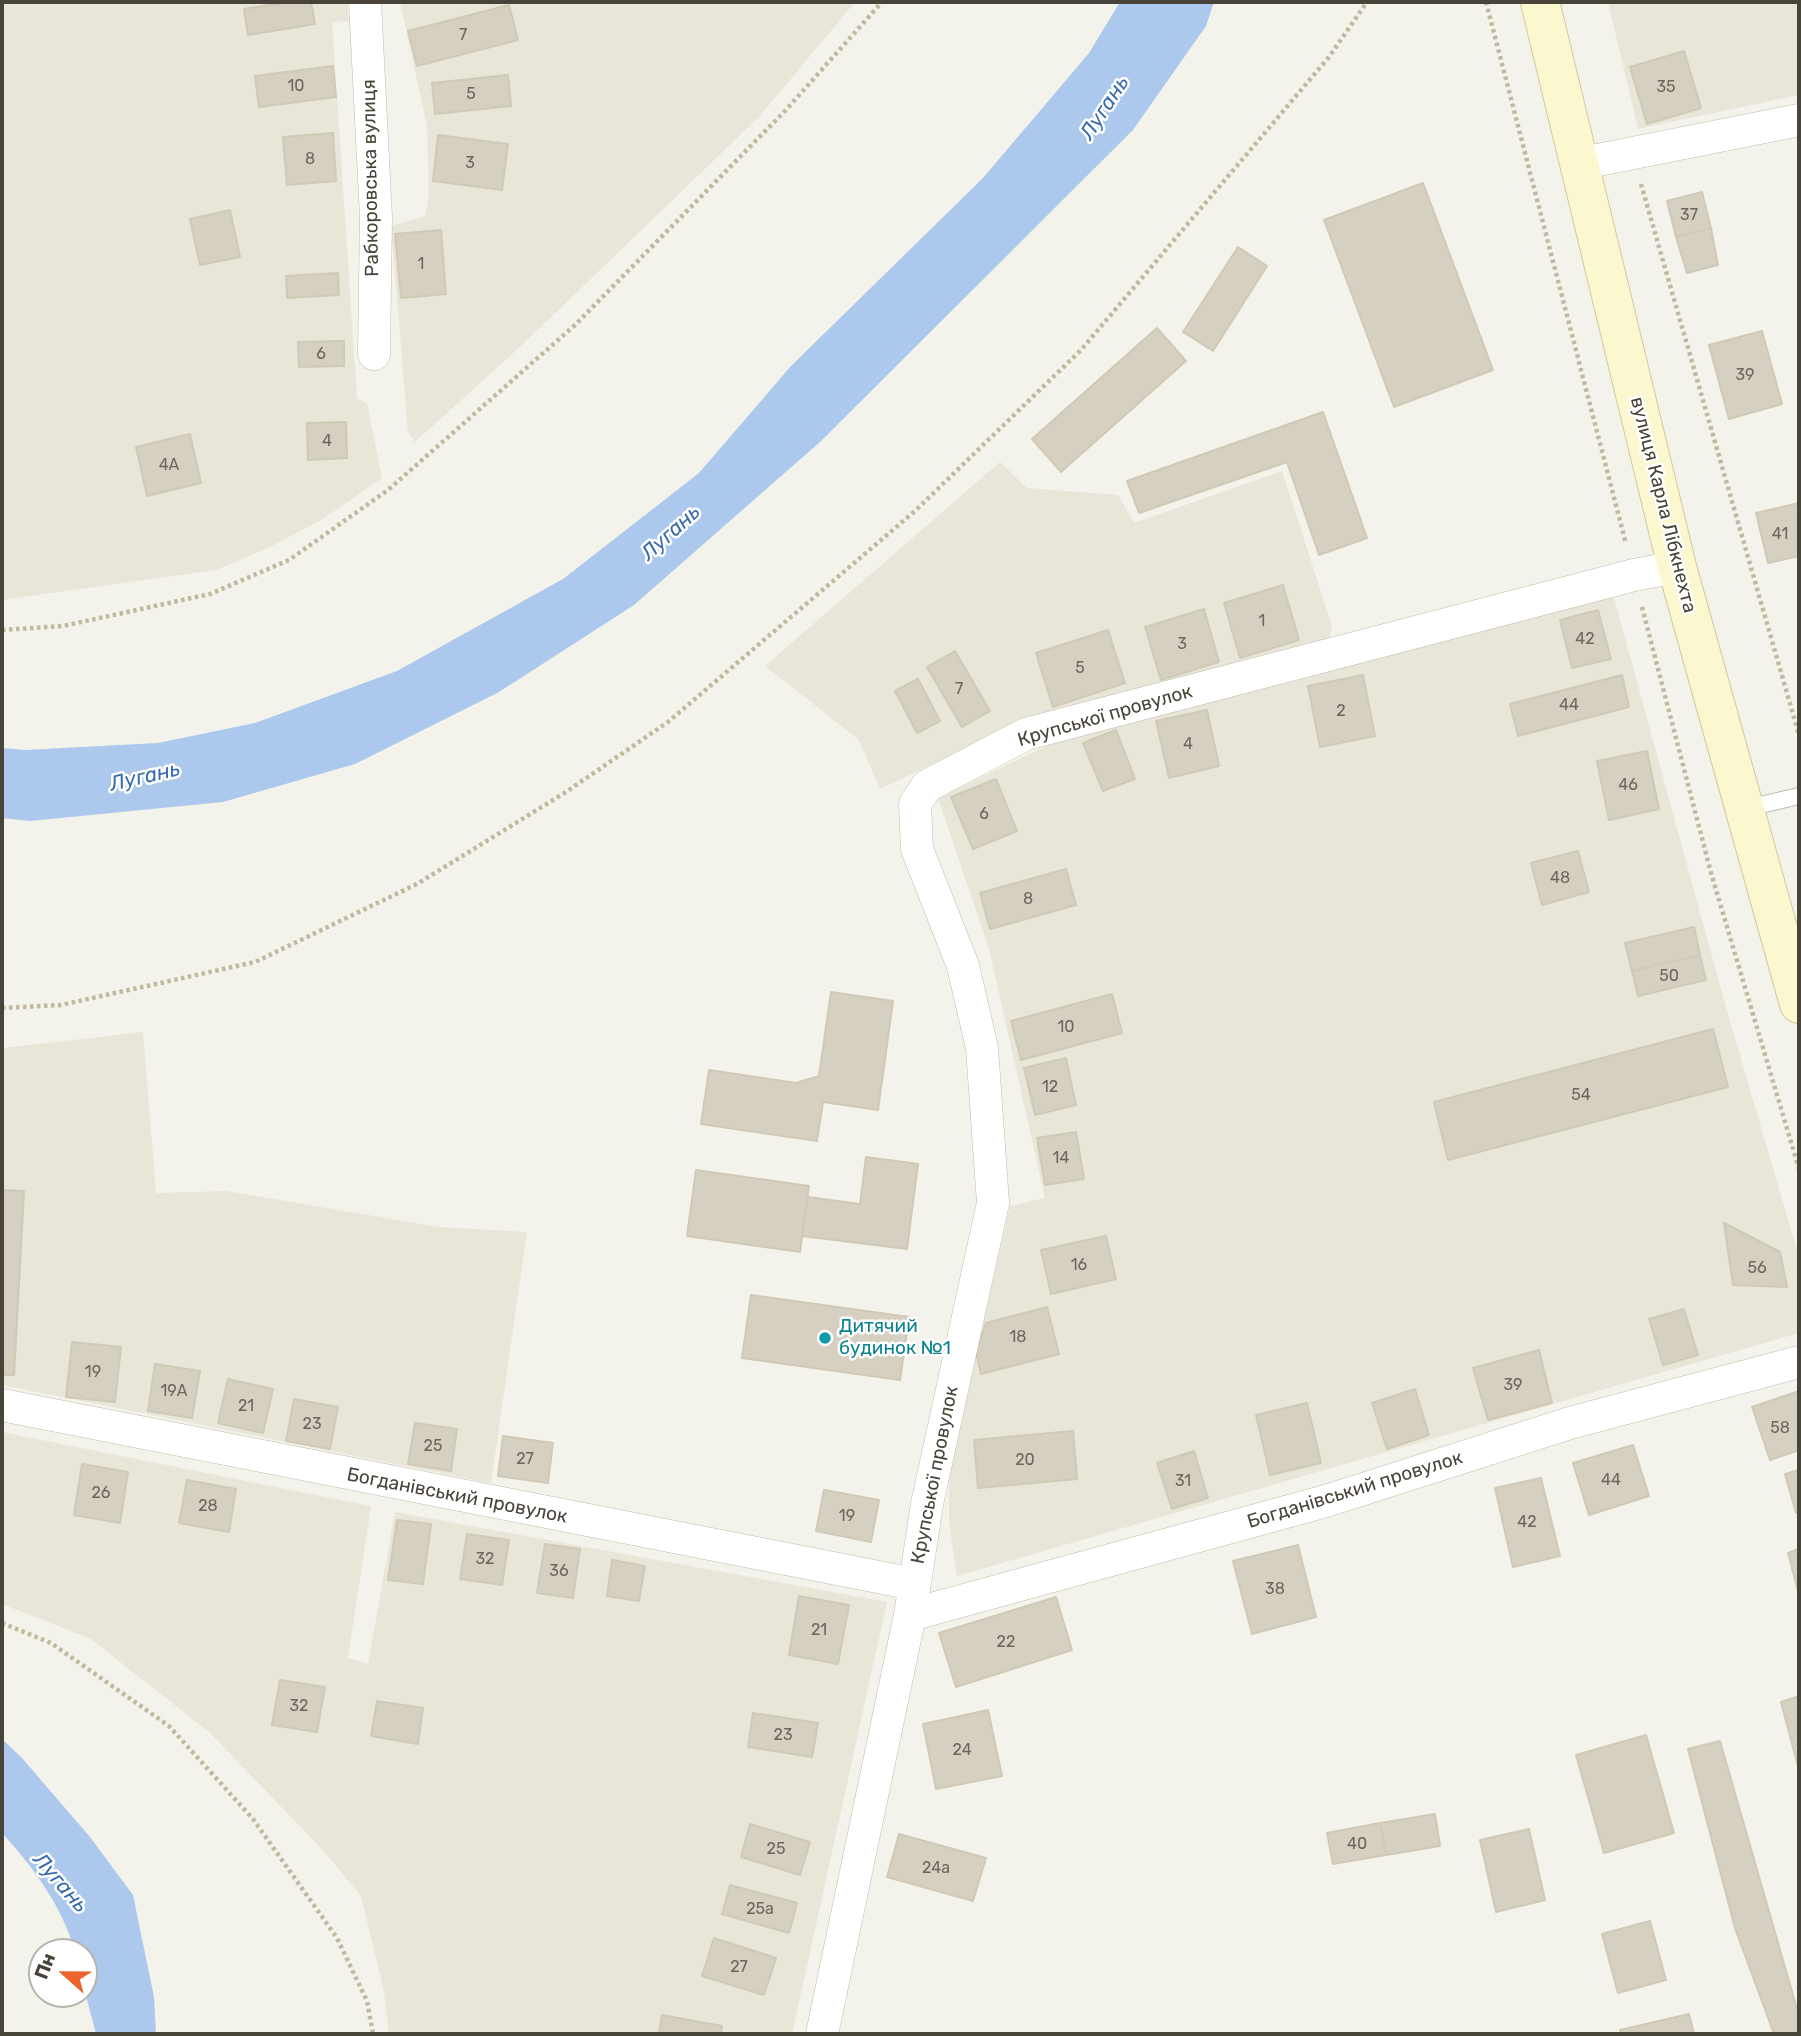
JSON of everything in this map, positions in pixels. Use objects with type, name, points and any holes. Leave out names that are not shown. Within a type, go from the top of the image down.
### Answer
[{"type":"street","name":"Рабкоровська вулиця","points":[[365,2],[376,216],[374,354]]},
{"type":"street","name":"вулиця Карла Лібкнехта","points":[[1540,2],[1677,567],[1799,1004]]},
{"type":"street","points":[[1578,164],[1799,120]]},
{"type":"street","name":"Крупської провулок","points":[[822,2034],[912,1600],[927,1504],[993,1203],[982,1048],[964,966],[917,849],[915,804],[928,786],[1026,734],[1634,575],[1677,567]]},
{"type":"street","name":"Богданівський провулок","points":[[2,1405],[912,1600],[1326,1501],[1570,1423],[1799,1362]]},
{"type":"lane","points":[[1743,809],[1799,796]]},
{"type":"path","points":[[2,629],[62,626],[210,594],[289,560],[388,490],[575,325],[785,111],[882,2]]},
{"type":"path","points":[[2,1008],[61,1005],[255,962],[417,884],[566,792],[668,722],[915,511],[1081,350],[1329,57],[1367,2]]},
{"type":"path","points":[[1632,152],[1799,735]]},
{"type":"path","points":[[2,1623],[51,1643],[169,1726],[253,1819],[337,1938],[367,2001],[373,2034]]},
{"type":"shaded area","points":[[2,2],[347,2],[349,21],[332,22],[357,398],[367,404],[382,478],[323,519],[268,548],[216,570],[2,600]]},
{"type":"shaded area","points":[[400,2],[855,2],[759,117],[521,346],[415,442],[408,432],[391,226],[425,216],[429,196],[427,126]]},
{"type":"shaded area","points":[[1608,2],[1799,2],[1799,95],[1638,129]]},
{"type":"shaded area","points":[[1000,462],[1027,488],[1118,495],[1134,523],[1282,471],[1332,626],[1329,638],[1032,718],[880,789],[859,740],[765,666]]},
{"type":"shaded area","points":[[1613,594],[1727,1011],[1799,1257],[1799,1333],[957,1576],[949,1522],[949,1476],[1010,1206],[1045,1198],[989,949],[938,798],[1061,739]]},
{"type":"shaded area","points":[[143,1032],[156,1193],[226,1191],[439,1227],[527,1232],[491,1483],[2,1385],[2,1048]]},
{"type":"shaded area","points":[[2,1432],[371,1506],[348,1658],[368,1664],[395,1512],[887,1602],[792,2034],[389,2034],[384,1992],[361,1896],[322,1849],[210,1733],[91,1639],[2,1604]]},
{"type":"water","name":"Лугань","points":[[1120,2],[1214,2],[1206,26],[1133,130],[820,442],[634,605],[499,692],[355,764],[223,802],[30,821],[2,818],[2,748],[25,750],[158,743],[255,723],[397,671],[563,579],[699,473],[791,366],[983,178],[1089,53]]},
{"type":"water","name":"Лугань","points":[[2,1739],[22,1758],[90,1837],[133,1895],[154,1997],[156,2034],[96,2034],[89,2008],[98,2008],[98,1938],[71,1938],[46,1888],[2,1833]]},
{"type":"building","points":[[288,2],[311,2],[315,24],[248,35],[244,9]]},
{"type":"building","points":[[509,5],[518,40],[417,66],[408,31]]},
{"type":"building","points":[[1684,51],[1701,108],[1647,124],[1630,67]]},
{"type":"building","points":[[333,66],[336,97],[259,107],[255,76]]},
{"type":"building","points":[[508,75],[511,106],[435,114],[432,83]]},
{"type":"building","points":[[333,133],[336,181],[287,185],[283,137]]},
{"type":"building","points":[[438,135],[508,144],[502,190],[433,181]]},
{"type":"building","points":[[1423,183],[1493,370],[1394,407],[1324,220]]},
{"type":"building","points":[[1702,192],[1711,228],[1676,237],[1667,201]]},
{"type":"building","points":[[230,210],[240,257],[200,265],[190,219]]},
{"type":"building","points":[[1711,228],[1718,265],[1687,273],[1676,237]]},
{"type":"building","points":[[441,230],[446,294],[401,298],[395,234]]},
{"type":"building","points":[[1238,247],[1267,266],[1213,351],[1183,332]]},
{"type":"building","points":[[338,273],[339,295],[287,298],[286,276]]},
{"type":"building","points":[[1157,328],[1186,361],[1061,472],[1032,439]]},
{"type":"building","points":[[1762,331],[1782,404],[1729,419],[1709,345]]},
{"type":"building","points":[[344,341],[344,366],[299,367],[298,342]]},
{"type":"building","points":[[1323,412],[1367,538],[1319,555],[1287,462],[1139,513],[1127,481]]},
{"type":"building","points":[[346,422],[347,458],[308,460],[307,423]]},
{"type":"building","points":[[190,434],[201,483],[147,496],[136,447]]},
{"type":"building","points":[[1799,503],[1799,556],[1768,563],[1756,513]]},
{"type":"building","points":[[1283,585],[1299,640],[1240,658],[1224,603]]},
{"type":"building","points":[[1204,609],[1219,662],[1161,680],[1145,627]]},
{"type":"building","points":[[1598,610],[1611,659],[1572,668],[1560,620]]},
{"type":"building","points":[[1108,630],[1125,683],[1053,707],[1036,653]]},
{"type":"building","points":[[955,651],[990,711],[962,727],[927,667]]},
{"type":"building","points":[[1363,675],[1375,736],[1320,747],[1308,686]]},
{"type":"building","points":[[1622,675],[1629,707],[1518,736],[1510,704]]},
{"type":"building","points":[[918,679],[940,721],[917,733],[895,691]]},
{"type":"building","points":[[1207,710],[1219,766],[1169,778],[1156,721]]},
{"type":"building","points":[[1116,730],[1135,779],[1103,791],[1083,743]]},
{"type":"building","points":[[1647,751],[1659,809],[1609,820],[1597,761]]},
{"type":"building","points":[[996,779],[1017,831],[973,849],[951,797]]},
{"type":"building","points":[[1578,851],[1589,892],[1542,905],[1531,863]]},
{"type":"building","points":[[1066,869],[1076,905],[990,929],[980,893]]},
{"type":"building","points":[[1694,927],[1700,955],[1632,971],[1625,943]]},
{"type":"building","points":[[1700,955],[1706,980],[1638,996],[1632,971]]},
{"type":"building","points":[[831,992],[893,1001],[878,1110],[823,1102],[817,1141],[701,1124],[709,1070],[796,1083],[819,1076]]},
{"type":"building","points":[[1112,994],[1122,1033],[1021,1060],[1011,1021]]},
{"type":"building","points":[[1713,1029],[1728,1087],[1448,1160],[1434,1102]]},
{"type":"building","points":[[1066,1058],[1076,1105],[1035,1115],[1024,1068]]},
{"type":"building","points":[[1076,1132],[1084,1179],[1045,1185],[1037,1138]]},
{"type":"building","points":[[866,1157],[918,1164],[907,1249],[802,1236],[808,1197],[860,1204]]},
{"type":"building","points":[[696,1170],[809,1186],[800,1252],[687,1236]]},
{"type":"building","points":[[2,1190],[24,1191],[14,1375],[2,1375]]},
{"type":"building","points":[[1724,1223],[1780,1252],[1787,1287],[1733,1285]]},
{"type":"building","points":[[1106,1236],[1116,1279],[1051,1294],[1041,1250]]},
{"type":"building","name":"Дитячий будинок №1","points":[[751,1295],[909,1317],[900,1380],[742,1358]]},
{"type":"building","points":[[1047,1307],[1059,1354],[981,1374],[976,1352],[986,1323]]},
{"type":"building","points":[[1684,1309],[1698,1355],[1663,1365],[1649,1319]]},
{"type":"building","points":[[72,1342],[121,1347],[115,1402],[66,1397]]},
{"type":"building","points":[[1539,1350],[1552,1403],[1488,1420],[1473,1368]]},
{"type":"building","points":[[155,1364],[200,1371],[192,1418],[148,1411]]},
{"type":"building","points":[[228,1379],[273,1389],[263,1433],[218,1423]]},
{"type":"building","points":[[1415,1389],[1429,1435],[1387,1449],[1372,1403]]},
{"type":"building","points":[[1799,1391],[1799,1450],[1770,1460],[1752,1407]]},
{"type":"building","points":[[294,1399],[338,1407],[330,1449],[286,1441]]},
{"type":"building","points":[[1307,1403],[1321,1463],[1270,1475],[1256,1415]]},
{"type":"building","points":[[415,1423],[457,1429],[451,1471],[408,1464]]},
{"type":"building","points":[[1073,1431],[1077,1479],[978,1488],[974,1440]]},
{"type":"building","points":[[503,1436],[553,1443],[548,1483],[498,1476]]},
{"type":"building","points":[[1633,1445],[1649,1496],[1589,1515],[1573,1463]]},
{"type":"building","points":[[1194,1451],[1208,1498],[1172,1509],[1157,1463]]},
{"type":"building","points":[[82,1464],[128,1472],[120,1523],[74,1515]]},
{"type":"building","points":[[1799,1470],[1799,1512],[1796,1513],[1785,1474]]},
{"type":"building","points":[[1541,1478],[1560,1556],[1513,1567],[1495,1488]]},
{"type":"building","points":[[187,1480],[236,1489],[229,1532],[179,1523]]},
{"type":"building","points":[[824,1490],[879,1500],[871,1542],[816,1531]]},
{"type":"building","points":[[397,1520],[431,1524],[423,1584],[388,1580]]},
{"type":"building","points":[[467,1534],[509,1540],[502,1585],[460,1579]]},
{"type":"building","points":[[545,1544],[580,1549],[573,1598],[537,1593]]},
{"type":"building","points":[[1298,1545],[1316,1617],[1252,1634],[1233,1561]]},
{"type":"building","points":[[1799,1549],[1799,1595],[1788,1553]]},
{"type":"building","points":[[612,1560],[645,1566],[639,1601],[607,1596]]},
{"type":"building","points":[[799,1596],[849,1605],[838,1664],[789,1655]]},
{"type":"building","points":[[1056,1597],[1072,1650],[956,1687],[939,1633]]},
{"type":"building","points":[[280,1680],[325,1687],[317,1732],[272,1725]]},
{"type":"building","points":[[1799,1696],[1799,1770],[1781,1702]]},
{"type":"building","points":[[377,1701],[423,1708],[418,1744],[371,1736]]},
{"type":"building","points":[[988,1710],[1002,1776],[936,1789],[923,1724]]},
{"type":"building","points":[[753,1713],[818,1723],[812,1757],[748,1747]]},
{"type":"building","points":[[1646,1735],[1674,1833],[1604,1853],[1576,1755]]},
{"type":"building","points":[[1720,1741],[1799,2009],[1799,2034],[1774,2034],[1735,1928],[1688,1749]]},
{"type":"building","points":[[1435,1814],[1440,1846],[1386,1855],[1380,1823]]},
{"type":"building","points":[[1380,1823],[1386,1855],[1333,1864],[1327,1833]]},
{"type":"building","points":[[750,1824],[810,1842],[800,1875],[741,1857]]},
{"type":"building","points":[[1529,1829],[1545,1900],[1496,1912],[1480,1840]]},
{"type":"building","points":[[899,1834],[986,1858],[973,1901],[887,1877]]},
{"type":"building","points":[[730,1885],[797,1903],[789,1933],[722,1914]]},
{"type":"building","points":[[1650,1921],[1666,1980],[1618,1993],[1602,1934]]},
{"type":"building","points":[[714,1938],[776,1958],[764,1995],[702,1976]]},
{"type":"building","points":[[1689,2014],[1694,2034],[1621,2034],[1620,2030]]},
{"type":"building","points":[[662,2015],[722,2026],[721,2034],[659,2034]]},
{"type":"place","name":"Дитячий будинок №1","points":[[825,1338]]}]
